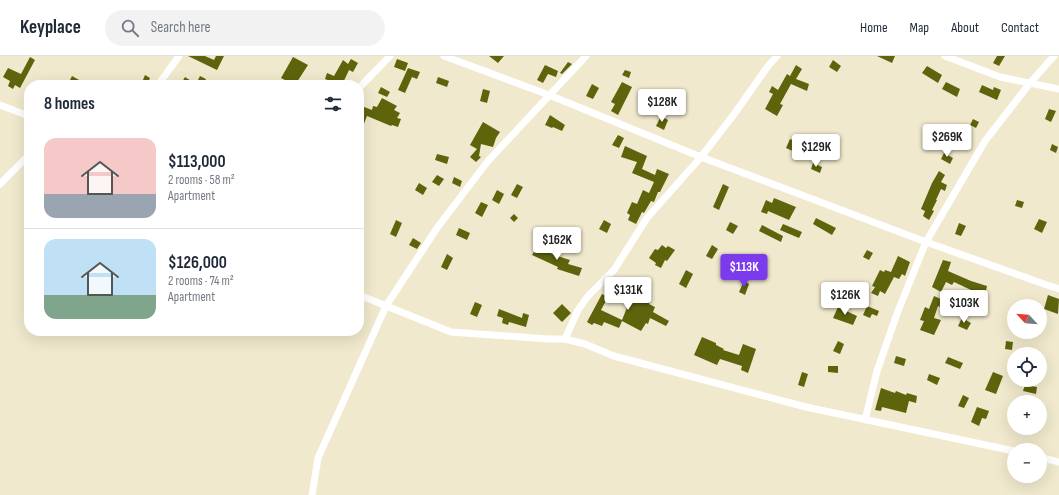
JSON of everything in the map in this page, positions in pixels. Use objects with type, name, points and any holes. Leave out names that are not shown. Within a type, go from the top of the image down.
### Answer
[{"type":"street","points":[[162,80],[180,56]]},
{"type":"street","points":[[364,83],[390,56]]},
{"type":"street","points":[[444,56],[550,95],[701,157],[926,242],[1059,289]]},
{"type":"street","points":[[312,495],[318,458],[386,306],[437,228],[488,161],[586,56]]},
{"type":"street","points":[[565,339],[578,310],[588,296],[614,270],[647,218],[701,157],[735,114],[768,66],[777,56]]},
{"type":"street","points":[[945,56],[1000,78],[1059,89]]},
{"type":"street","points":[[865,420],[877,371],[898,311],[926,242],[985,141],[1030,83],[1054,56]]},
{"type":"street","points":[[0,105],[24,114]]},
{"type":"street","points":[[0,184],[24,160]]},
{"type":"street","points":[[364,297],[451,332],[548,340],[565,339],[586,344],[614,356],[806,407],[1007,450]]},
{"type":"street","points":[[1047,459],[1059,462]]},
{"type":"building","points":[[188,56],[205,56],[214,60],[216,56],[224,56],[217,70]]},
{"type":"building","points":[[489,56],[504,56],[498,63]]},
{"type":"building","points":[[877,56],[895,56],[892,63]]},
{"type":"building","points":[[997,56],[1005,56],[999,66],[993,63]]},
{"type":"building","points":[[30,57],[35,60],[20,88],[15,85],[13,89],[8,86],[10,81],[3,77],[8,68],[21,74]]},
{"type":"building","points":[[293,57],[308,65],[298,80],[285,80],[281,78]]},
{"type":"building","points":[[351,59],[358,63],[353,72],[349,70],[344,80],[325,79],[327,73],[334,76],[343,60],[348,64]]},
{"type":"building","points":[[397,59],[408,63],[405,71],[394,67]]},
{"type":"building","points":[[833,60],[841,66],[837,72],[829,67]]},
{"type":"building","points":[[568,62],[572,64],[562,74],[560,73]]},
{"type":"building","points":[[545,65],[558,71],[556,77],[548,74],[543,83],[537,80]]},
{"type":"building","points":[[796,65],[802,69],[796,79],[809,84],[807,91],[791,84],[780,104],[783,105],[777,116],[765,109],[773,94],[769,92],[772,86],[778,90],[787,74],[790,76]]},
{"type":"building","points":[[927,66],[942,75],[938,83],[922,73]]},
{"type":"building","points":[[408,68],[420,72],[417,79],[412,77],[405,93],[398,90]]},
{"type":"building","points":[[625,70],[631,72],[629,78],[622,75]]},
{"type":"building","points":[[145,75],[150,78],[149,80],[143,80]]},
{"type":"building","points":[[72,76],[79,80],[70,80]]},
{"type":"building","points":[[200,76],[206,79],[206,80],[198,80]]},
{"type":"building","points":[[438,77],[449,81],[447,87],[436,83]]},
{"type":"building","points":[[622,82],[632,87],[618,115],[611,111],[615,104],[611,102]]},
{"type":"building","points":[[946,82],[960,89],[957,97],[942,89]]},
{"type":"building","points":[[592,84],[599,88],[593,99],[586,96]]},
{"type":"building","points":[[982,85],[993,90],[994,87],[1001,90],[997,100],[979,92]]},
{"type":"building","points":[[381,87],[390,92],[387,97],[378,93]]},
{"type":"building","points":[[483,89],[490,91],[487,103],[480,101]]},
{"type":"building","points":[[382,98],[397,106],[394,110],[400,113],[397,118],[401,119],[398,127],[391,126],[367,116],[364,124],[364,107],[372,110],[373,106],[377,107]]},
{"type":"building","points":[[657,100],[668,106],[664,113],[654,107]]},
{"type":"building","points":[[1049,109],[1056,111],[1051,122],[1045,119]]},
{"type":"building","points":[[550,115],[565,125],[562,131],[545,125]]},
{"type":"building","points":[[661,116],[668,120],[664,130],[656,126]]},
{"type":"building","points":[[973,119],[979,122],[976,128],[970,125]]},
{"type":"building","points":[[483,122],[500,132],[493,147],[481,144],[479,156],[481,157],[476,162],[470,157],[477,149],[470,145]]},
{"type":"building","points":[[945,128],[955,132],[956,130],[962,134],[956,144],[950,140],[951,138],[942,135]]},
{"type":"building","points":[[618,135],[624,138],[619,148],[612,145]]},
{"type":"building","points":[[790,139],[799,143],[795,152],[786,148]]},
{"type":"building","points":[[1052,144],[1058,147],[1056,153],[1050,150]]},
{"type":"building","points":[[625,146],[647,156],[642,169],[655,175],[657,169],[669,174],[654,202],[651,201],[644,213],[642,212],[636,224],[628,220],[630,215],[627,213],[632,202],[637,204],[643,190],[649,193],[654,182],[632,173],[637,162],[621,157]]},
{"type":"building","points":[[944,153],[953,158],[950,164],[941,159]]},
{"type":"building","points":[[437,154],[449,157],[447,164],[435,160]]},
{"type":"building","points":[[813,163],[822,167],[820,173],[811,169]]},
{"type":"building","points":[[939,171],[945,175],[941,182],[947,185],[945,191],[941,189],[932,210],[934,211],[929,220],[923,216],[925,211],[921,209]]},
{"type":"building","points":[[437,175],[444,179],[439,186],[432,182]]},
{"type":"building","points":[[454,177],[462,181],[460,187],[452,183]]},
{"type":"building","points":[[419,183],[427,188],[423,195],[415,190]]},
{"type":"building","points":[[517,184],[523,187],[517,198],[511,195]]},
{"type":"building","points":[[723,184],[729,187],[719,210],[713,207]]},
{"type":"building","points":[[497,190],[504,194],[499,204],[492,200]]},
{"type":"building","points":[[774,198],[796,207],[789,220],[768,211],[767,214],[761,212],[766,200],[772,203]]},
{"type":"building","points":[[1017,200],[1024,202],[1022,208],[1015,206]]},
{"type":"building","points":[[481,202],[488,205],[482,217],[475,213]]},
{"type":"building","points":[[514,214],[518,218],[514,222],[510,218]]},
{"type":"building","points":[[816,218],[836,228],[832,235],[813,224]]},
{"type":"building","points":[[1039,219],[1047,222],[1042,233],[1034,229]]},
{"type":"building","points":[[396,220],[402,223],[396,237],[390,234]]},
{"type":"building","points":[[604,220],[611,224],[607,233],[599,229]]},
{"type":"building","points":[[730,222],[738,226],[733,234],[726,230]]},
{"type":"building","points":[[959,223],[966,226],[961,236],[955,234]]},
{"type":"building","points":[[783,224],[802,232],[799,238],[780,230]]},
{"type":"building","points":[[762,225],[783,236],[781,242],[759,231]]},
{"type":"building","points":[[459,228],[470,233],[467,240],[456,235]]},
{"type":"building","points":[[569,228],[575,231],[568,247],[562,244]]},
{"type":"building","points":[[413,238],[421,243],[417,249],[409,245]]},
{"type":"building","points":[[662,245],[666,248],[668,246],[675,250],[667,261],[665,260],[661,268],[655,265],[656,263],[649,258],[655,249],[658,250]]},
{"type":"building","points":[[712,245],[718,249],[712,259],[706,256]]},
{"type":"building","points":[[538,246],[554,255],[570,260],[568,264],[582,268],[579,276],[557,269],[558,267],[532,255]]},
{"type":"building","points":[[867,250],[873,253],[869,260],[863,257]]},
{"type":"building","points":[[447,254],[453,258],[447,270],[441,267]]},
{"type":"building","points":[[898,256],[910,262],[905,276],[902,274],[899,279],[894,277],[885,294],[880,291],[878,296],[871,293],[875,287],[872,286],[880,270],[884,272],[885,270],[891,272]]},
{"type":"building","points":[[943,260],[951,262],[948,271],[987,286],[985,295],[971,291],[954,282],[952,285],[946,282],[941,292],[932,287]]},
{"type":"building","points":[[686,270],[693,274],[686,288],[679,284]]},
{"type":"building","points":[[744,281],[749,284],[745,295],[739,292]]},
{"type":"building","points":[[631,283],[648,290],[644,298],[650,300],[649,304],[655,307],[653,312],[669,321],[666,326],[650,318],[648,324],[646,323],[641,331],[622,321],[619,328],[604,322],[602,326],[594,323],[592,325],[587,322],[602,294],[608,297],[601,310],[622,320],[628,305],[619,301],[622,294],[627,296]]},
{"type":"building","points":[[1048,295],[1059,299],[1058,314],[1047,310]]},
{"type":"building","points":[[934,296],[943,300],[940,307],[938,306],[934,318],[941,320],[934,335],[920,330],[924,321],[920,320],[925,307],[929,309]]},
{"type":"building","points":[[475,302],[482,305],[477,317],[470,314]]},
{"type":"building","points":[[562,304],[571,313],[562,322],[553,313]]},
{"type":"building","points":[[867,306],[879,311],[877,316],[872,314],[870,318],[863,315]]},
{"type":"building","points":[[838,307],[857,316],[853,325],[833,318]]},
{"type":"building","points":[[499,309],[522,318],[523,313],[529,315],[526,327],[509,322],[508,325],[502,323],[503,318],[497,316]]},
{"type":"building","points":[[962,318],[971,323],[967,330],[958,326]]},
{"type":"building","points":[[702,337],[716,343],[716,345],[724,349],[723,350],[739,355],[743,344],[756,349],[748,373],[741,370],[742,366],[720,359],[717,365],[694,355]]},
{"type":"building","points":[[838,341],[844,344],[840,354],[833,351]]},
{"type":"building","points":[[1006,341],[1013,342],[1012,347],[1007,347],[1007,349],[1005,349]]},
{"type":"building","points":[[896,356],[906,359],[904,366],[894,363]]},
{"type":"building","points":[[948,357],[963,363],[960,369],[945,363]]},
{"type":"building","points":[[828,366],[838,366],[838,373],[828,372]]},
{"type":"building","points":[[802,372],[808,374],[804,387],[798,385]]},
{"type":"building","points":[[993,372],[1003,376],[996,394],[985,390]]},
{"type":"building","points":[[929,374],[940,378],[937,385],[927,380]]},
{"type":"building","points":[[1024,387],[1037,387],[1036,394],[1023,391]]},
{"type":"building","points":[[881,388],[895,393],[896,391],[906,395],[907,393],[917,396],[916,403],[909,401],[906,413],[882,407],[881,411],[875,410]]},
{"type":"building","points":[[963,395],[969,398],[964,408],[958,406]]},
{"type":"building","points":[[977,407],[989,411],[986,419],[982,418],[979,426],[971,422]]}]
